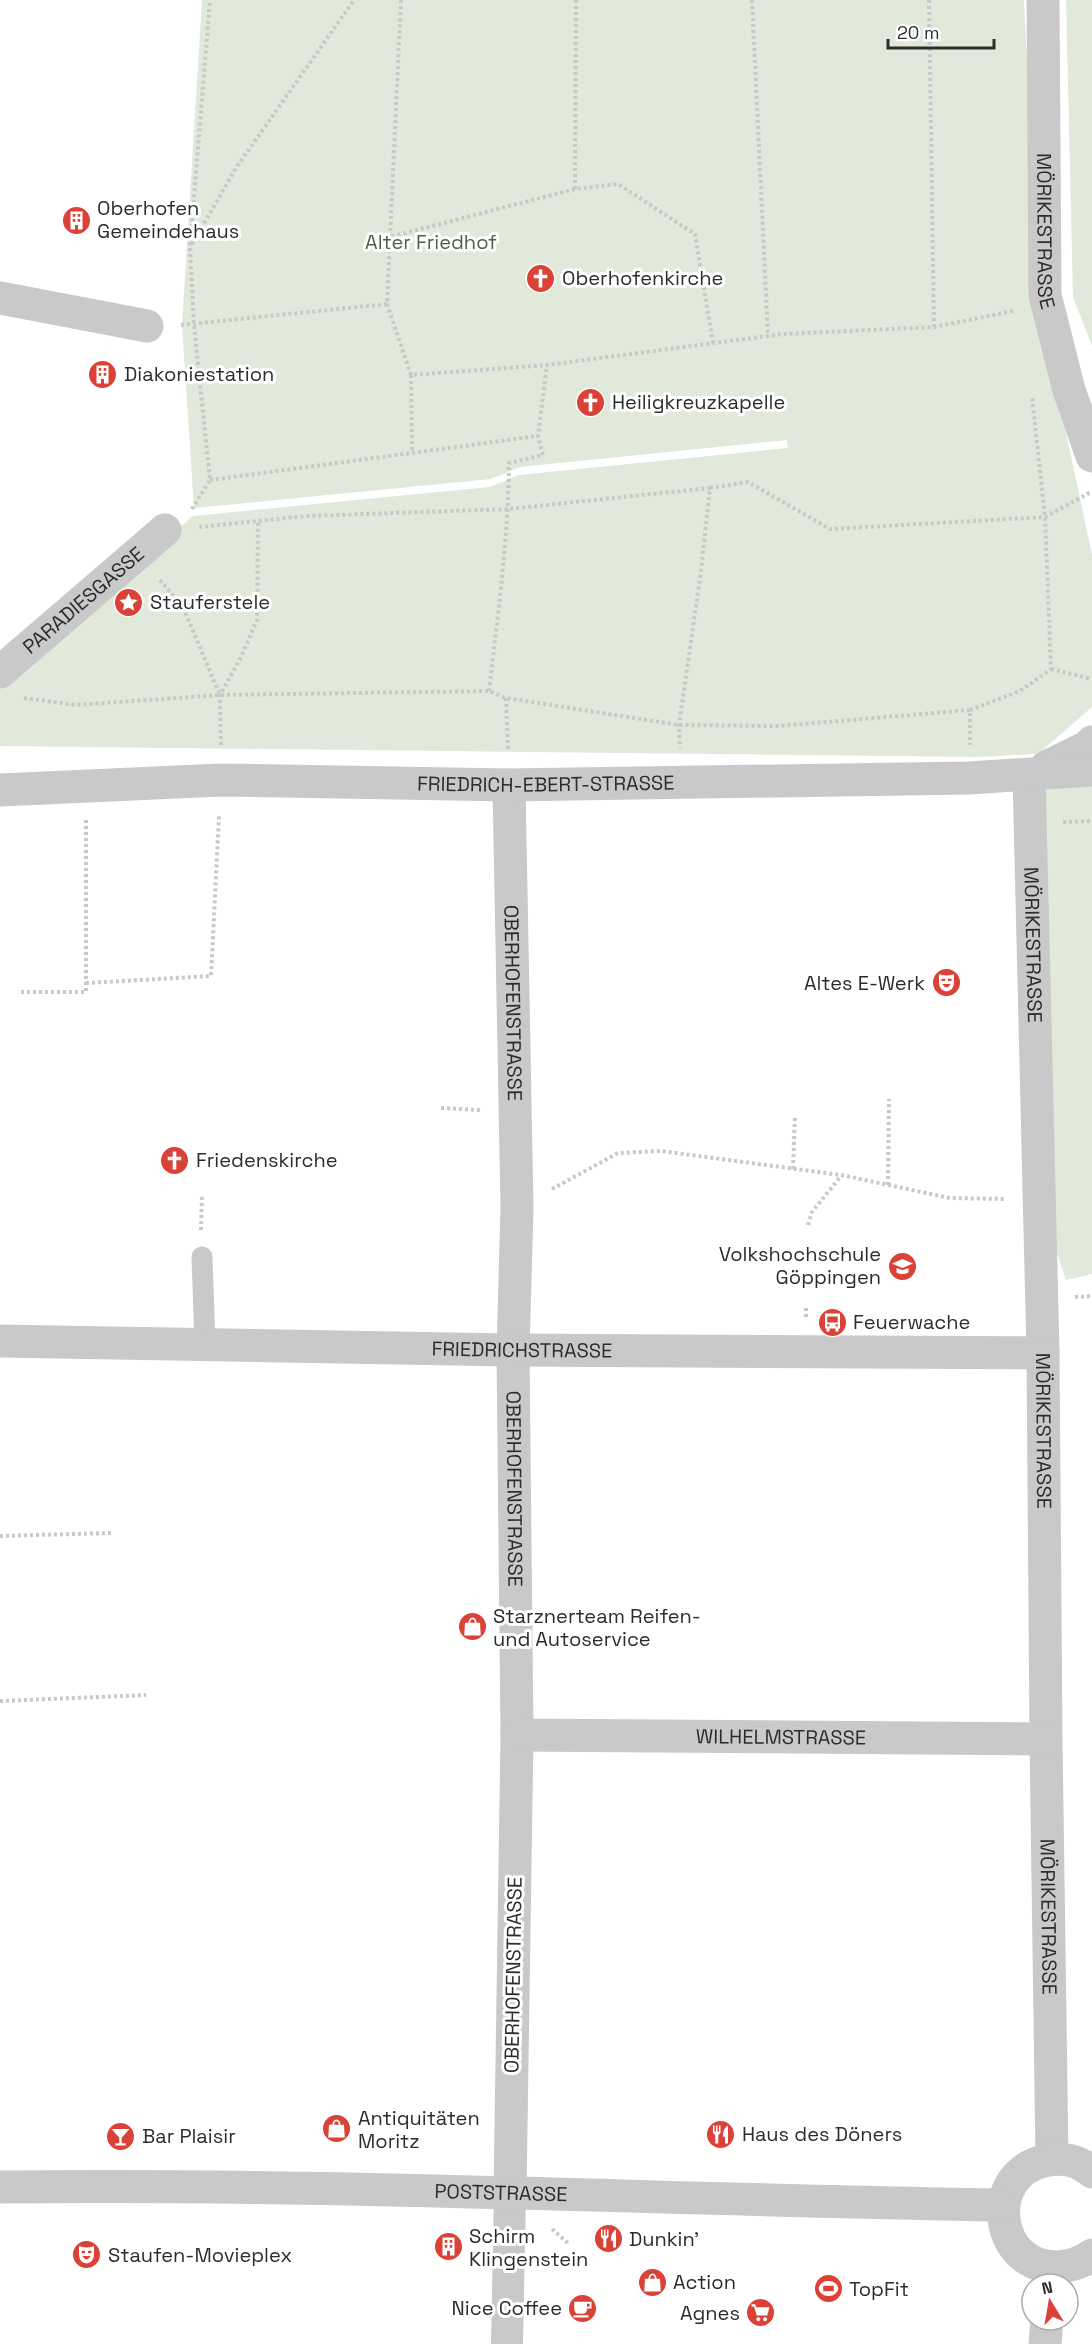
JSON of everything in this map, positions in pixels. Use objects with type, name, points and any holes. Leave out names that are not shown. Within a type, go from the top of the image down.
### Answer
[{"type":"street","name":"MÖRIKESTRASSE","points":[[1043,0],[1045,295],[1069,390],[1092,456]]},
{"type":"street","points":[[0,298],[147,326]]},
{"type":"street","name":"PARADIESGASSE","points":[[0,672],[165,530]]},
{"type":"street","points":[[1029,775],[1087,747],[1092,742]]},
{"type":"street","name":"FRIEDRICH-EBERT-STRASSE","points":[[0,790],[221,780],[509,786],[969,778],[1092,770]]},
{"type":"street","name":"MÖRIKESTRASSE","points":[[1029,775],[1043,1353],[1052,2159]]},
{"type":"street","name":"OBERHOFENSTRASSE","points":[[509,786],[517,1208],[513,1350],[517,1735],[510,2193]]},
{"type":"street","name":"FRIEDRICHSTRASSE","points":[[0,1341],[513,1350],[1043,1353]]},
{"type":"street","name":"WILHELMSTRASSE","points":[[517,1735],[1046,1739]]},
{"type":"street","points":[[1045,2272],[1019,2252],[1009,2239],[1004,2222],[1003,2205],[1009,2187],[1020,2173],[1035,2163],[1052,2159],[1071,2160],[1092,2172]]},
{"type":"street","name":"POSTSTRASSE","points":[[0,2187],[89,2186],[510,2193],[1003,2205]]},
{"type":"street","points":[[507,2344],[510,2193]]},
{"type":"street","points":[[1057,2272],[1085,2260],[1092,2254]]},
{"type":"lane","points":[[202,1257],[205,1345]]},
{"type":"path","points":[[210,0],[190,247],[194,325],[210,480],[538,436]]},
{"type":"path","points":[[190,247],[236,168],[354,0]]},
{"type":"path","points":[[401,0],[387,304],[411,375],[412,453]]},
{"type":"path","points":[[576,0],[576,189]]},
{"type":"path","points":[[752,0],[768,336]]},
{"type":"path","points":[[929,0],[934,327]]},
{"type":"path","points":[[390,237],[576,189],[618,184],[695,234],[713,343]]},
{"type":"path","points":[[411,375],[547,365],[768,336],[934,327],[1022,309],[1030,302],[1045,295]]},
{"type":"path","points":[[194,325],[387,304]]},
{"type":"path","points":[[489,691],[508,509],[509,463],[543,455],[538,436],[547,365]]},
{"type":"path","points":[[1031,390],[1045,517],[1051,669]]},
{"type":"path","points":[[165,530],[306,516],[508,509],[748,482],[830,529],[1045,517],[1092,492]]},
{"type":"path","points":[[681,783],[679,725],[701,571],[710,488]]},
{"type":"path","points":[[220,695],[241,657],[257,620],[258,521]]},
{"type":"path","points":[[138,554],[183,607],[220,695],[221,740]]},
{"type":"path","points":[[21,698],[75,705],[220,695],[489,691],[506,698],[679,725],[778,726],[970,710],[1020,691],[1051,669],[1092,679]]},
{"type":"path","points":[[506,698],[509,786]]},
{"type":"path","points":[[969,778],[970,710]]},
{"type":"path","points":[[86,982],[211,976],[221,780]]},
{"type":"path","points":[[21,992],[86,992],[86,786]]},
{"type":"path","points":[[888,1185],[889,1099]]},
{"type":"path","points":[[793,1169],[795,1115]]},
{"type":"path","points":[[517,1208],[618,1153],[661,1151],[841,1175],[950,1198],[1039,1199]]},
{"type":"path","points":[[808,1226],[812,1212],[841,1175]]},
{"type":"path","points":[[201,1235],[202,1195]]},
{"type":"path","points":[[0,1536],[111,1533]]},
{"type":"path","points":[[0,1701],[146,1695]]},
{"type":"green space","name":"Alter Friedhof","points":[[202,0],[1024,0],[1039,305],[1092,555],[1092,707],[1038,754],[978,757],[0,746],[0,682],[193,516],[490,487],[519,475],[788,448],[787,440],[520,467],[491,479],[194,508],[182,325]]},
{"type":"green space","points":[[1066,0],[1092,0],[1092,346],[1073,297]]},
{"type":"green space","points":[[1092,770],[1092,1274],[1066,1280],[1039,1199],[1029,775]]},
{"type":"place","name":"Oberhofen Gemeindehaus","points":[[76,220]]},
{"type":"place","name":"Oberhofenkirche","points":[[541,278]]},
{"type":"place","name":"Diakoniestation","points":[[103,374]]},
{"type":"place","name":"Heiligkreuzkapelle","points":[[591,402]]},
{"type":"place","name":"Stauferstele","points":[[129,602]]},
{"type":"place","name":"Altes E-Werk","points":[[946,983]]},
{"type":"place","name":"Friedenskirche","points":[[175,1160]]},
{"type":"place","name":"Volkshochschule Göppingen","points":[[902,1266]]},
{"type":"place","name":"Feuerwache","points":[[832,1322]]},
{"type":"place","name":"Starznerteam Reifen- und Autoservice","points":[[472,1627]]},
{"type":"place","name":"Antiquitäten Moritz","points":[[337,2129]]},
{"type":"place","name":"Haus des Döners","points":[[721,2134]]},
{"type":"place","name":"Bar Plaisir","points":[[121,2136]]},
{"type":"place","name":"Dunkin'","points":[[608,2239]]},
{"type":"place","name":"Schirm Klingenstein","points":[[448,2247]]},
{"type":"place","name":"Staufen-Movieplex","points":[[87,2255]]},
{"type":"place","name":"Action","points":[[652,2282]]},
{"type":"place","name":"TopFit","points":[[828,2289]]},
{"type":"place","name":"Nice Coffee","points":[[583,2308]]},
{"type":"place","name":"Agnes","points":[[761,2313]]}]
